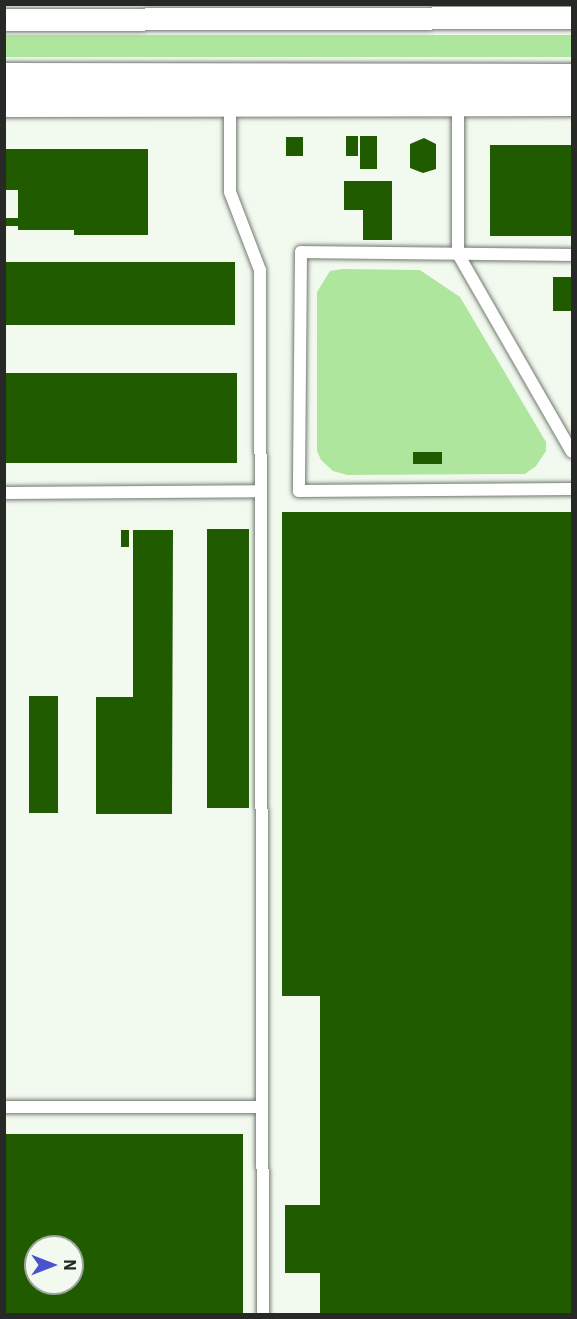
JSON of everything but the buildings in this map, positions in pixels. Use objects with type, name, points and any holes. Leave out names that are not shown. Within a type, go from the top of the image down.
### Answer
[{"type":"street","points":[[4,20],[573,18]]},
{"type":"street","points":[[4,77],[458,90],[573,102]]},
{"type":"street","points":[[4,103],[230,102],[458,90],[573,78]]},
{"type":"lane","points":[[458,90],[458,254],[573,452]]},
{"type":"lane","points":[[230,102],[230,192],[260,270],[263,1314]]},
{"type":"lane","points":[[573,255],[301,252],[299,491],[573,489]]},
{"type":"lane","points":[[4,493],[260,491]]},
{"type":"lane","points":[[4,1107],[262,1107]]},
{"type":"green space","points":[[5,35],[572,35],[572,57],[5,57]]},
{"type":"green space","points":[[342,269],[420,270],[460,297],[546,442],[546,451],[536,466],[525,474],[347,475],[333,471],[321,460],[317,451],[317,292],[330,271]]}]
